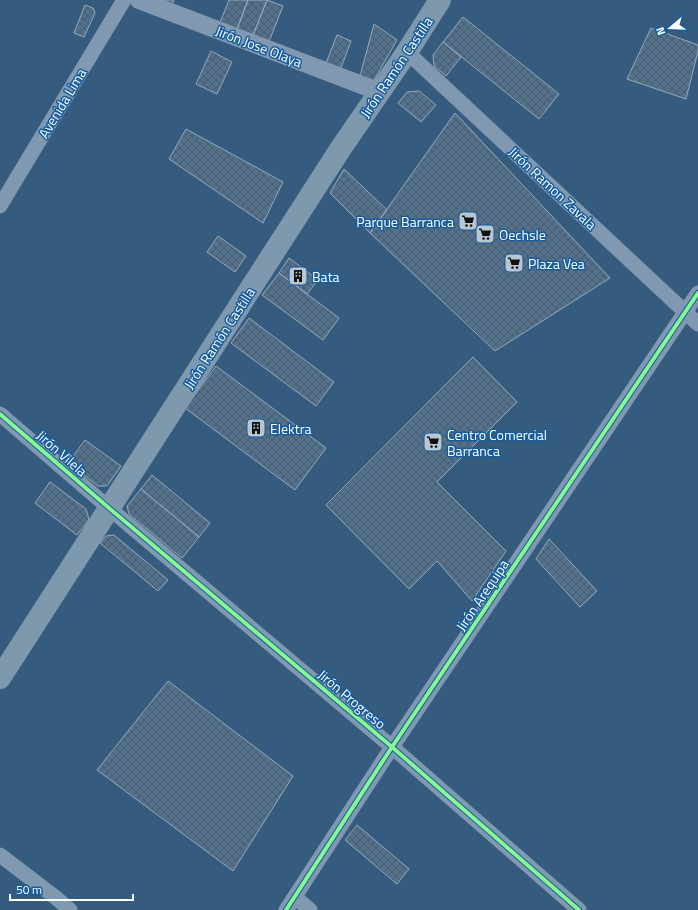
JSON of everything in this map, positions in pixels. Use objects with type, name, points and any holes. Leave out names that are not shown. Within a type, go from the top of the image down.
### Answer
[{"type":"main road","name":"Jirón Ramón Castilla","points":[[0,678],[337,154],[407,52],[440,0]]},
{"type":"street","name":"Avenida Lima","points":[[0,206],[124,0]]},
{"type":"street","name":"Jirón Jose Olaya","points":[[139,0],[380,92]]},
{"type":"street","name":"Jirón Ramon Zavala","points":[[407,52],[698,324]]},
{"type":"street","name":"Jirón Arequipa","points":[[286,910],[392,747],[698,293]]},
{"type":"street","name":"Jirón Vilela","points":[[0,414],[109,508]]},
{"type":"street","name":"Jirón Progreso","points":[[109,508],[392,747],[578,910]]},
{"type":"street","points":[[0,856],[56,897],[70,910]]},
{"type":"street","points":[[295,897],[310,910]]},
{"type":"building","points":[[160,0],[174,0],[171,6]]},
{"type":"building","points":[[229,0],[248,0],[236,32],[219,25]]},
{"type":"building","points":[[248,0],[267,0],[252,38],[236,32]]},
{"type":"building","points":[[267,0],[283,6],[268,44],[252,38]]},
{"type":"building","points":[[85,5],[93,8],[95,13],[84,37],[74,33]]},
{"type":"building","points":[[463,17],[559,94],[539,119],[443,42]]},
{"type":"building","points":[[374,24],[397,40],[373,82],[360,76]]},
{"type":"building","points":[[651,28],[698,45],[698,51],[686,99],[627,79]]},
{"type":"building","points":[[337,35],[351,41],[341,68],[326,63]]},
{"type":"building","points":[[443,42],[461,57],[446,76],[434,66],[433,55]]},
{"type":"building","points":[[211,51],[232,62],[217,94],[196,84]]},
{"type":"building","points":[[419,91],[436,105],[421,122],[398,103],[407,92]]},
{"type":"building","name":"Parque Barranca","points":[[455,113],[610,278],[495,351],[370,233]]},
{"type":"building","points":[[186,129],[283,182],[263,223],[169,159]]},
{"type":"building","points":[[344,169],[387,210],[370,233],[330,193]]},
{"type":"building","points":[[218,236],[246,256],[235,272],[207,252]]},
{"type":"building","name":"Bata","points":[[289,258],[318,280],[307,294],[279,273]]},
{"type":"building","points":[[279,273],[339,318],[323,340],[262,295]]},
{"type":"building","points":[[249,318],[334,382],[316,406],[231,343]]},
{"type":"building","name":"Centro Comercial Barranca","points":[[473,357],[517,402],[437,482],[506,551],[472,601],[437,561],[409,589],[326,505]]},
{"type":"building","name":"Elektra","points":[[216,366],[326,448],[295,490],[185,408]]},
{"type":"building","points":[[85,440],[121,466],[107,486],[98,486],[68,463]]},
{"type":"building","points":[[152,475],[210,523],[199,537],[141,489]]},
{"type":"building","points":[[50,482],[86,509],[89,519],[77,535],[35,503]]},
{"type":"building","points":[[141,489],[199,537],[182,558],[129,514],[127,506]]},
{"type":"building","points":[[114,535],[168,580],[158,591],[100,543],[106,536]]},
{"type":"building","points":[[549,539],[597,591],[580,607],[536,559]]},
{"type":"building","points":[[168,681],[293,776],[233,871],[97,770]]},
{"type":"building","points":[[357,825],[409,869],[397,884],[345,840]]},
{"type":"cycle path","points":[[286,910],[392,747],[698,293]]},
{"type":"cycle path","points":[[0,414],[392,747],[579,910]]},
{"type":"place","name":"Parque Barranca","points":[[468,221]]},
{"type":"place","name":"Oechsle","points":[[485,234]]},
{"type":"place","name":"Plaza Vea","points":[[514,263]]},
{"type":"place","name":"Bata","points":[[298,276]]},
{"type":"place","name":"Elektra","points":[[256,428]]},
{"type":"place","name":"Centro Comercial Barranca","points":[[433,442]]}]
